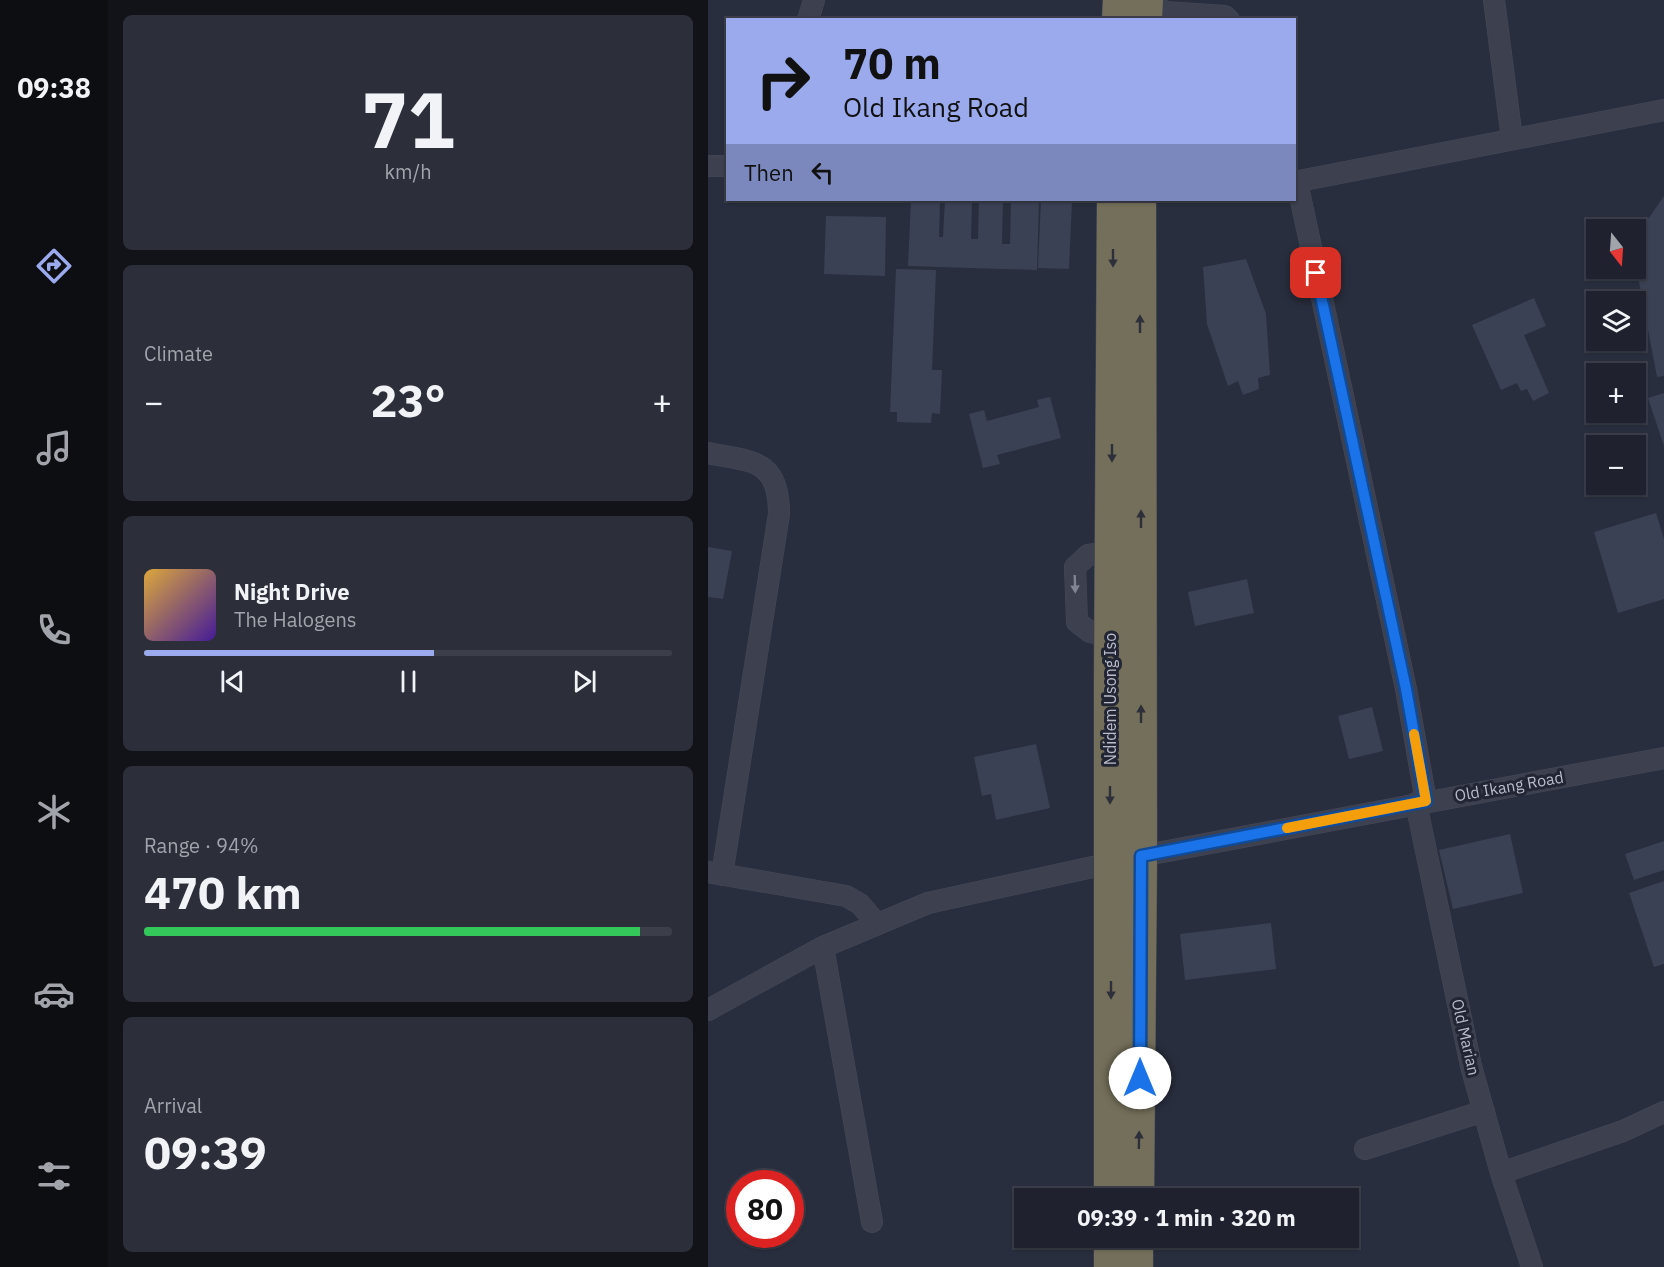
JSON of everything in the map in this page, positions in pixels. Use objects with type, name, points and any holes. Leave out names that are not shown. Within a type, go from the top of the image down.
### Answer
[{"type":"highway","points":[[1118,18],[1119,0]]},
{"type":"highway","points":[[1146,18],[1147,0]]},
{"type":"highway","name":"Ndidem Usong Iso","points":[[1110,1188],[1113,201]]},
{"type":"highway","name":"Ndidem Usong Iso","points":[[1138,1188],[1141,856],[1140,201]]},
{"type":"highway","points":[[1110,1248],[1110,1267]]},
{"type":"highway","points":[[1137,1248],[1137,1267]]},
{"type":"street","points":[[809,18],[814,0]]},
{"type":"street","points":[[1147,0],[1166,12],[1227,18]]},
{"type":"street","points":[[1494,0],[1512,139]]},
{"type":"street","points":[[1296,182],[1664,110]]},
{"type":"street","points":[[708,166],[726,166]]},
{"type":"street","name":"Old Marian","points":[[1296,182],[1406,689],[1421,802],[1471,1065],[1501,1173],[1532,1267]]},
{"type":"street","points":[[708,453],[759,464],[772,474],[779,493],[779,514],[715,873],[846,896],[860,904],[877,924]]},
{"type":"street","name":"Old Ikang Road","points":[[1141,856],[1664,758]]},
{"type":"street","points":[[708,1010],[823,947],[928,903],[1111,863]]},
{"type":"street","points":[[823,947],[872,1222]]},
{"type":"street","points":[[1365,1149],[1484,1111]]},
{"type":"street","points":[[1501,1173],[1623,1131],[1664,1112]]},
{"type":"building","points":[[1664,196],[1664,376],[1657,377],[1646,319],[1646,291],[1641,291],[1638,279],[1646,279],[1646,222]]},
{"type":"building","points":[[911,201],[940,201],[939,237],[943,237],[945,201],[972,201],[971,239],[978,239],[979,201],[1003,201],[1002,244],[1010,244],[1011,201],[1039,201],[1037,270],[908,266]]},
{"type":"building","points":[[1041,201],[1072,201],[1069,269],[1038,268]]},
{"type":"building","points":[[826,216],[886,217],[885,276],[824,274]]},
{"type":"building","points":[[1246,259],[1266,314],[1270,375],[1258,378],[1259,389],[1243,395],[1238,381],[1228,386],[1207,324],[1203,267]]},
{"type":"building","points":[[896,269],[936,270],[932,370],[942,370],[940,414],[932,413],[931,423],[897,422],[897,412],[890,412]]},
{"type":"building","points":[[1534,298],[1546,326],[1524,335],[1549,393],[1533,401],[1527,389],[1521,391],[1517,383],[1501,390],[1472,325]]},
{"type":"building","points":[[1664,393],[1664,446],[1648,398]]},
{"type":"building","points":[[1050,397],[1061,438],[997,455],[1000,464],[983,468],[969,414],[984,410],[987,421],[1039,407],[1037,400]]},
{"type":"building","points":[[1656,513],[1664,539],[1664,599],[1618,613],[1594,532]]},
{"type":"building","points":[[708,547],[732,551],[723,599],[708,597]]},
{"type":"building","points":[[1247,579],[1254,613],[1195,626],[1188,592]]},
{"type":"building","points":[[1372,707],[1383,751],[1349,759],[1338,716]]},
{"type":"building","points":[[1036,744],[1050,808],[996,820],[991,794],[982,796],[974,757]]},
{"type":"building","points":[[1510,834],[1523,893],[1453,909],[1439,850]]},
{"type":"building","points":[[1664,841],[1664,870],[1634,880],[1625,854]]},
{"type":"building","points":[[1664,881],[1664,964],[1654,967],[1629,893]]},
{"type":"building","points":[[1271,923],[1276,969],[1185,980],[1180,934]]},
{"type":"slow traffic","points":[[1287,828],[1426,801],[1414,734]]},
{"type":"route","points":[[1140,1078],[1141,856],[1426,801],[1406,689],[1316,273]]}]
